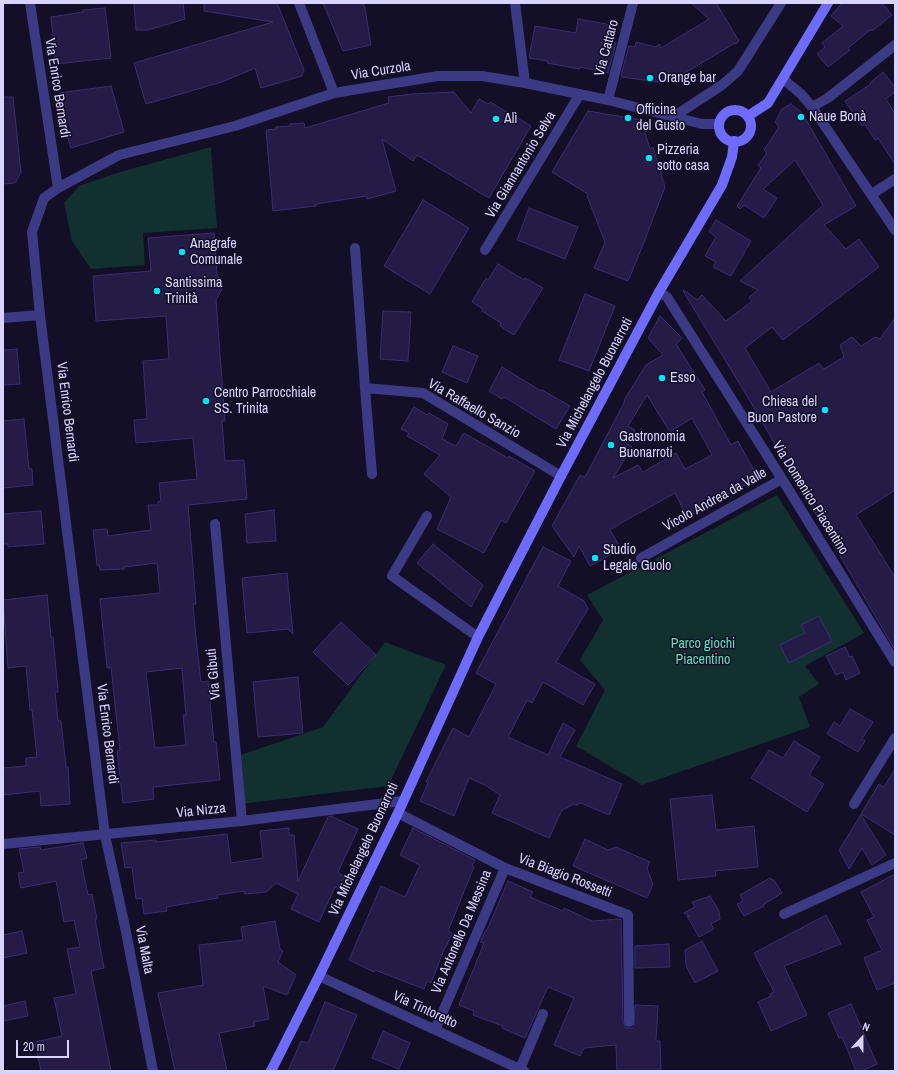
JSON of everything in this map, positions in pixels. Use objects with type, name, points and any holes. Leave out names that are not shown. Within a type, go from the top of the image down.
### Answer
[{"type":"street","name":"Via Enrico Bernardi","points":[[30,3],[58,188],[44,198],[32,232],[40,315],[105,835]]},
{"type":"street","points":[[299,3],[334,93]]},
{"type":"street","points":[[515,3],[525,83]]},
{"type":"street","name":"Via Cattaro","points":[[608,100],[633,3]]},
{"type":"street","points":[[673,117],[722,85],[738,71],[782,3]]},
{"type":"street","points":[[748,116],[768,103],[828,3]]},
{"type":"street","points":[[812,107],[828,98],[895,45]]},
{"type":"street","name":"Via Curzola","points":[[58,188],[119,155],[235,126],[334,93],[438,76],[482,76],[525,83],[608,100],[702,124],[720,124]]},
{"type":"street","points":[[783,79],[801,94],[812,107],[895,230]]},
{"type":"street","name":"Via Giannantonio Selva","points":[[485,250],[580,94]]},
{"type":"street","points":[[739,110],[748,116],[751,127],[745,138],[734,141],[728,140],[723,136],[720,130],[720,124],[724,114],[728,111],[739,110]]},
{"type":"street","name":"Via Michelangelo Buonarroti","points":[[271,1071],[398,813],[402,801],[478,637],[561,476],[660,292],[722,185],[732,157],[734,141]]},
{"type":"street","points":[[872,194],[895,178]]},
{"type":"street","points":[[355,248],[372,474]]},
{"type":"street","name":"Via Domenico Piacentino","points":[[660,292],[667,297],[895,662]]},
{"type":"street","points":[[3,318],[40,315]]},
{"type":"street","name":"Via Raffaello Sanzio","points":[[365,388],[423,393],[561,476]]},
{"type":"street","name":"Vicolo Andrea da Valle","points":[[641,558],[782,479]]},
{"type":"street","points":[[427,516],[392,576],[478,637]]},
{"type":"street","name":"Via Gibuti","points":[[215,524],[242,821]]},
{"type":"street","points":[[854,804],[895,738]]},
{"type":"street","name":"Via Nizza","points":[[3,844],[242,821],[402,801]]},
{"type":"street","name":"Via Biagio Rossetti","points":[[398,813],[505,868],[628,915],[629,1022]]},
{"type":"street","name":"Via Malta","points":[[105,835],[125,927],[153,1071]]},
{"type":"street","points":[[784,914],[895,863]]},
{"type":"street","name":"Via Antonello Da Messina","points":[[435,1030],[505,868]]},
{"type":"street","name":"Via Tintoretto","points":[[319,976],[522,1070],[543,1014]]},
{"type":"green space","points":[[211,147],[217,228],[143,233],[145,265],[91,269],[72,241],[64,203],[79,186],[120,172]]},
{"type":"green space","name":"Parco giochi Piacentino","points":[[777,495],[864,633],[805,666],[819,684],[799,697],[810,727],[642,785],[576,746],[605,690],[580,660],[603,620],[587,595]]},
{"type":"green space","points":[[385,642],[446,665],[388,786],[241,804],[240,755],[323,727]]},
{"type":"building","points":[[134,3],[183,3],[185,19],[148,30],[136,30]]},
{"type":"building","points":[[204,3],[277,3],[304,70],[302,76],[261,88],[255,68],[222,82],[146,104],[134,63],[273,22],[204,11]]},
{"type":"building","points":[[323,3],[363,3],[371,45],[343,51]]},
{"type":"building","points":[[691,3],[716,3],[739,41],[673,80],[657,82],[622,77],[621,75],[629,46],[635,47],[636,42],[656,47],[659,44],[661,48],[709,19]]},
{"type":"building","points":[[842,3],[882,3],[892,15],[872,31],[870,30],[848,48],[850,50],[828,67],[817,54],[825,47],[822,43],[843,26],[831,16]]},
{"type":"building","points":[[105,8],[111,58],[56,64],[51,17],[83,12],[83,10]]},
{"type":"building","points":[[578,19],[612,25],[608,42],[616,43],[608,73],[580,67],[580,69],[547,63],[548,61],[529,58],[535,26],[576,33]]},
{"type":"building","points":[[883,72],[895,87],[895,92],[886,99],[895,114],[895,164],[878,138],[875,140],[865,124],[862,126],[845,101],[871,84],[870,83]]},
{"type":"building","points":[[111,86],[124,132],[71,148],[60,114],[59,93]]},
{"type":"building","points":[[454,92],[471,113],[479,99],[488,104],[490,102],[531,126],[489,198],[417,155],[413,161],[382,139],[396,191],[367,199],[367,196],[316,204],[316,206],[273,211],[266,130],[276,129],[276,127],[290,126],[290,124],[304,123],[305,128],[389,103],[388,97]]},
{"type":"building","points":[[3,97],[13,97],[21,173],[15,183],[3,184]]},
{"type":"building","points":[[791,104],[802,113],[856,206],[824,225],[846,249],[859,239],[879,267],[783,340],[772,327],[745,348],[771,392],[819,363],[824,369],[844,357],[840,345],[852,337],[861,346],[875,337],[880,339],[895,318],[895,490],[856,515],[895,577],[895,650],[747,396],[683,291],[684,290],[697,300],[702,295],[726,321],[752,301],[749,297],[758,290],[740,281],[823,205],[795,160],[763,189],[777,198],[764,218],[744,205],[740,209],[737,206],[761,168],[758,165],[767,153],[764,150],[779,127],[775,122],[782,109]]},
{"type":"building","points":[[588,111],[641,120],[650,149],[653,147],[665,187],[628,281],[594,268],[605,242],[587,196],[588,194],[552,172]]},
{"type":"building","points":[[423,200],[469,228],[430,294],[384,266]]},
{"type":"building","points":[[529,208],[578,227],[565,259],[517,240]]},
{"type":"building","points":[[716,220],[751,241],[731,276],[713,267],[716,262],[705,256],[716,237],[709,232]]},
{"type":"building","points":[[214,233],[217,274],[223,287],[216,300],[225,421],[222,421],[225,461],[244,460],[247,499],[188,505],[196,604],[193,604],[201,682],[208,681],[214,742],[216,742],[220,780],[153,787],[154,799],[123,803],[117,751],[120,750],[111,667],[107,668],[100,599],[160,593],[157,563],[124,567],[124,569],[100,570],[99,565],[97,565],[93,530],[107,529],[108,536],[151,530],[148,505],[158,505],[158,502],[161,501],[159,483],[197,479],[193,438],[136,443],[134,420],[147,419],[143,361],[169,359],[166,316],[96,321],[93,276],[151,271],[148,238]],"holes":[[[182,668],[186,715],[183,715],[186,745],[155,748],[146,672]]]},
{"type":"building","points":[[498,264],[524,280],[525,278],[543,288],[514,335],[500,326],[501,323],[482,311],[483,309],[472,302],[486,278],[488,280]]},
{"type":"building","points":[[585,294],[615,306],[589,371],[559,360]]},
{"type":"building","points":[[383,311],[411,312],[408,361],[380,359]]},
{"type":"building","points":[[660,316],[682,338],[676,344],[705,390],[702,392],[731,445],[738,441],[758,478],[687,517],[675,493],[610,530],[621,549],[590,566],[579,546],[574,557],[552,526],[580,475],[585,477],[625,401],[624,400],[646,365],[663,355],[648,338]],"holes":[[[647,395],[670,432],[692,418],[712,455],[685,469],[676,453],[643,472],[638,465],[613,478],[632,447],[627,444],[635,430],[628,426]]]},
{"type":"building","points":[[453,346],[478,356],[467,383],[442,372]]},
{"type":"building","points":[[17,349],[20,384],[3,385],[3,350]]},
{"type":"building","points":[[502,367],[541,391],[542,390],[570,406],[556,429],[504,397],[502,399],[489,391]]},
{"type":"building","points":[[414,407],[427,415],[429,413],[448,424],[442,439],[456,446],[464,433],[508,458],[509,456],[535,471],[506,523],[501,520],[484,553],[437,529],[451,497],[424,474],[440,455],[407,436],[409,433],[401,429]]},
{"type":"building","points":[[24,419],[29,469],[32,469],[33,485],[3,488],[3,421]]},
{"type":"building","points":[[274,510],[276,541],[247,543],[245,514]]},
{"type":"building","points":[[41,511],[44,544],[8,547],[8,544],[3,544],[3,514]]},
{"type":"building","points":[[433,544],[483,585],[471,607],[417,563]]},
{"type":"building","points":[[543,547],[571,561],[558,586],[584,601],[588,609],[556,662],[595,684],[583,705],[543,682],[532,703],[527,700],[508,737],[548,755],[563,723],[575,730],[560,757],[622,784],[609,815],[581,803],[576,805],[574,804],[562,810],[549,838],[492,813],[500,795],[485,785],[469,778],[454,816],[420,801],[428,783],[426,782],[453,728],[469,737],[496,684],[476,673]]},
{"type":"building","points":[[287,573],[293,634],[288,629],[247,633],[242,578]]},
{"type":"building","points":[[47,595],[51,637],[53,637],[58,692],[55,692],[58,721],[61,721],[66,767],[68,767],[70,804],[41,806],[40,791],[3,795],[3,768],[26,766],[26,758],[37,757],[32,710],[30,710],[26,666],[8,668],[3,600]]},
{"type":"building","points":[[819,616],[832,641],[789,663],[780,645],[805,633],[801,625]]},
{"type":"building","points":[[341,622],[376,655],[348,685],[313,652]]},
{"type":"building","points":[[845,647],[850,657],[852,656],[860,673],[846,680],[843,672],[836,675],[826,656]]},
{"type":"building","points":[[298,677],[303,733],[258,737],[253,682]]},
{"type":"building","points":[[850,709],[873,722],[862,739],[865,741],[858,752],[827,734],[834,722],[840,726]]},
{"type":"building","points":[[794,741],[820,757],[809,775],[824,784],[807,812],[751,778],[769,750],[783,758]]},
{"type":"building","points":[[895,769],[895,835],[861,814],[879,784],[884,787]]},
{"type":"building","points":[[712,795],[716,830],[754,826],[758,867],[715,871],[716,876],[678,880],[670,799]]},
{"type":"building","points":[[861,815],[886,855],[872,865],[862,848],[849,869],[839,850]]},
{"type":"building","points":[[331,816],[358,829],[338,872],[344,877],[339,889],[335,887],[319,922],[291,909],[298,894],[276,883],[266,892],[245,894],[244,891],[217,895],[218,898],[166,907],[167,911],[144,914],[142,898],[136,899],[132,867],[125,868],[121,843],[156,840],[156,842],[227,834],[231,863],[263,858],[260,831],[289,828],[289,835],[294,835],[298,881],[328,817]]},
{"type":"building","points":[[413,828],[475,860],[472,866],[474,867],[448,931],[452,933],[431,983],[427,981],[424,989],[375,970],[374,972],[349,960],[381,886],[405,897],[420,865],[400,855]]},
{"type":"building","points":[[585,839],[608,850],[616,847],[650,862],[647,868],[653,884],[647,898],[573,866]]},
{"type":"building","points":[[83,843],[87,858],[81,860],[88,895],[92,894],[104,968],[91,971],[111,1071],[41,1071],[35,1042],[62,1036],[54,998],[76,994],[67,949],[80,947],[74,920],[64,922],[56,881],[21,888],[18,873],[24,872],[19,849],[40,847],[41,850]]},
{"type":"building","points":[[895,874],[895,983],[877,990],[864,958],[882,950],[867,920],[874,917],[861,892]]},
{"type":"building","points":[[770,878],[774,880],[782,893],[763,905],[764,906],[744,916],[737,904],[743,901],[740,895]]},
{"type":"building","points":[[508,881],[533,892],[530,897],[563,911],[564,908],[592,921],[621,919],[623,1022],[626,1028],[632,1028],[634,1026],[635,1005],[658,1006],[656,1041],[660,1041],[661,1071],[617,1071],[616,1045],[584,1048],[580,1056],[554,1045],[574,998],[548,987],[525,1038],[502,1028],[503,1026],[473,1015],[474,1011],[459,1005],[484,943],[480,942],[487,930]]},
{"type":"building","points":[[710,896],[719,911],[720,919],[711,924],[714,929],[699,937],[687,916],[690,916],[684,913],[695,907],[692,902]]},
{"type":"building","points":[[826,915],[841,944],[784,966],[807,1015],[771,1031],[758,1002],[771,996],[770,994],[774,992],[754,953]]},
{"type":"building","points":[[275,921],[280,949],[283,951],[278,962],[296,975],[287,995],[263,986],[269,1019],[254,1022],[255,1026],[219,1033],[227,1071],[175,1071],[158,993],[203,985],[199,945],[243,940],[241,927]]},
{"type":"building","points":[[22,931],[27,953],[3,958],[3,935]]},
{"type":"building","points":[[702,941],[718,971],[695,983],[686,966],[685,950]]},
{"type":"building","points":[[669,944],[670,967],[635,968],[635,946]]},
{"type":"building","points":[[25,1001],[28,1016],[3,1021],[3,1006]]},
{"type":"building","points":[[325,1002],[357,1015],[333,1071],[288,1071],[301,1041],[308,1043]]},
{"type":"building","points":[[851,1004],[877,1064],[862,1071],[856,1071],[842,1037],[839,1038],[828,1013]]},
{"type":"building","points":[[383,1031],[410,1043],[399,1069],[372,1058]]},
{"type":"place","name":"Orange bar","points":[[650,78]]},
{"type":"place","name":"Naue Bonà","points":[[801,117]]},
{"type":"place","name":"Officina del Gusto","points":[[628,118]]},
{"type":"place","name":"Alì","points":[[496,119]]},
{"type":"place","name":"Pizzeria sotto casa","points":[[649,158]]},
{"type":"place","name":"Anagrafe Comunale","points":[[182,252]]},
{"type":"place","name":"Santissima Trinità","points":[[157,291]]},
{"type":"place","name":"Esso","points":[[662,378]]},
{"type":"place","name":"Centro Parrocchiale SS. Trinita","points":[[206,401]]},
{"type":"place","name":"Chiesa del Buon Pastore","points":[[825,410]]},
{"type":"place","name":"Gastronomia Buonarroti","points":[[611,445]]},
{"type":"place","name":"Studio Legale Guolo","points":[[595,558]]}]
